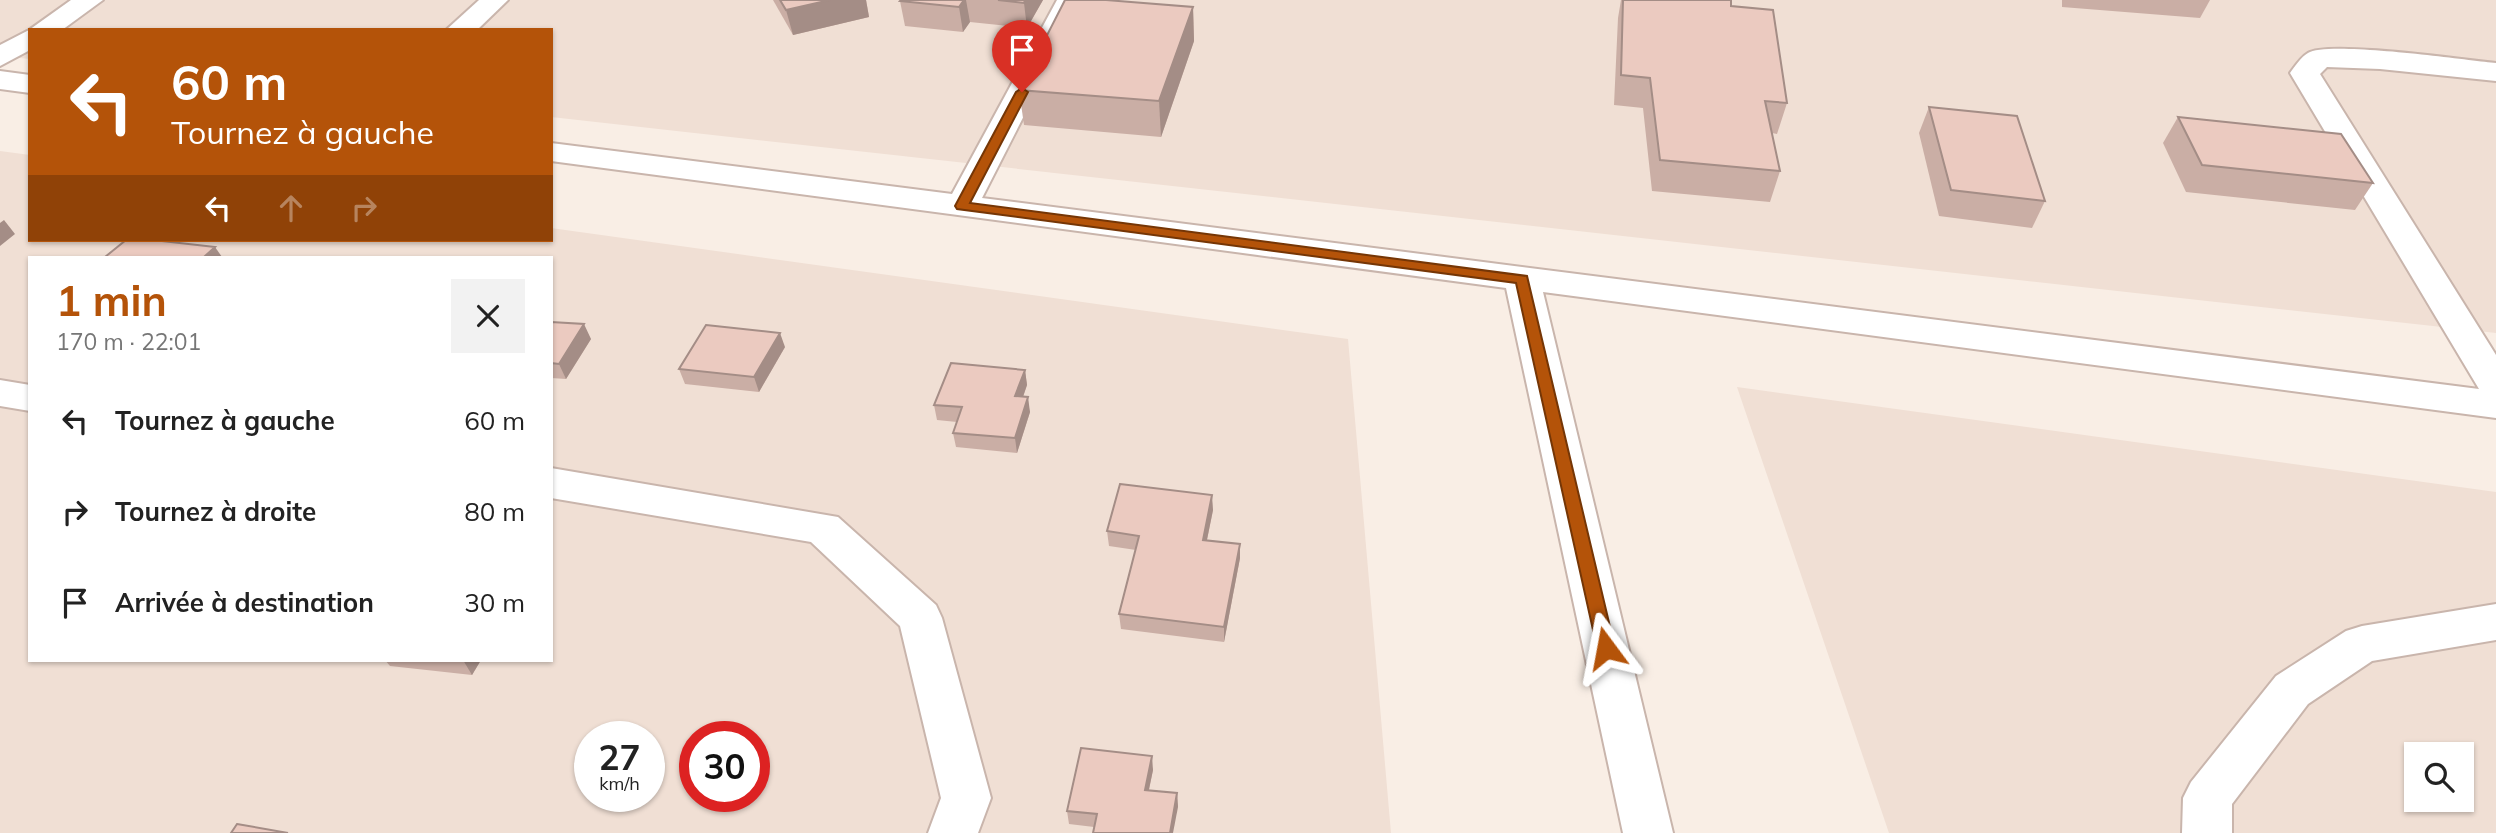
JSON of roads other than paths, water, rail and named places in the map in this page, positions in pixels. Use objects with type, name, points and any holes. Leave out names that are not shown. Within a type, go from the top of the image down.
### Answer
[{"type":"street","points":[[46,28],[90,0]]},
{"type":"street","points":[[462,28],[495,0]]},
{"type":"street","points":[[962,206],[1070,0]]},
{"type":"street","points":[[0,57],[28,39]]},
{"type":"street","points":[[2496,72],[2380,60],[2319,58],[2305,73],[2496,386]]},
{"type":"street","points":[[0,80],[28,84]]},
{"type":"street","points":[[553,152],[2496,405]]},
{"type":"street","points":[[1522,279],[1648,833]]},
{"type":"street","points":[[0,393],[28,398]]},
{"type":"street","points":[[553,483],[823,528],[919,618],[967,799],[953,833]]},
{"type":"street","points":[[2207,833],[2208,797],[2292,690],[2362,644],[2496,622]]}]
